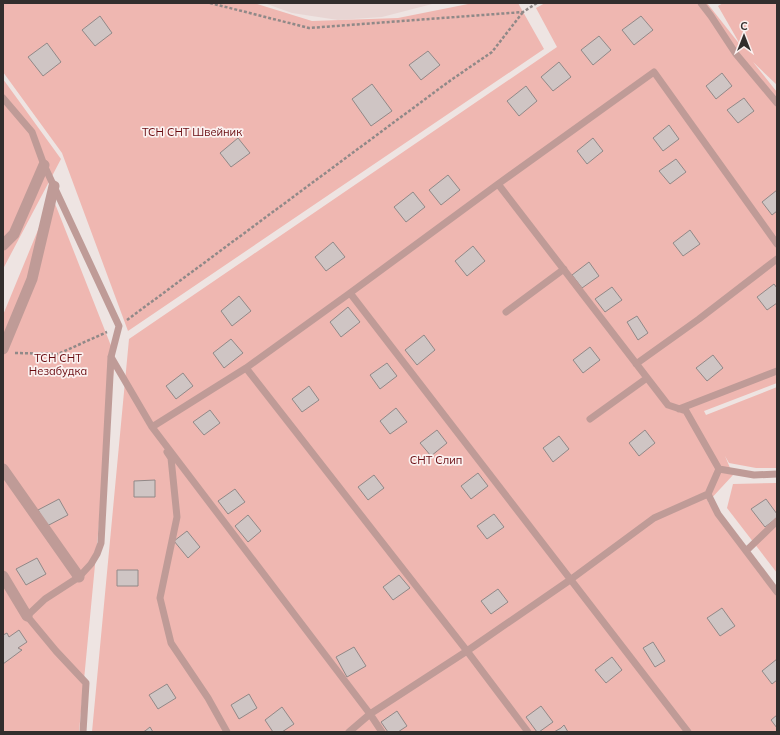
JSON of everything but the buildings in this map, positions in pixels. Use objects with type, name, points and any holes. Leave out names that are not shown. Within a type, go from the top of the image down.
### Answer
[{"type":"street","points":[[3,245],[14,234],[44,165]]},
{"type":"street","points":[[7,351],[32,280],[54,186]]},
{"type":"street","points":[[3,469],[78,578]]},
{"type":"street","points":[[3,576],[27,616]]},
{"type":"lane","points":[[701,3],[736,54],[777,103]]},
{"type":"lane","points":[[152,426],[246,368],[654,72],[777,244]]},
{"type":"lane","points":[[3,98],[32,132],[44,165],[119,326],[111,357],[101,543],[98,554],[78,578],[45,599],[27,616],[56,651],[86,683],[83,732]]},
{"type":"lane","points":[[498,184],[668,405],[686,411],[719,469]]},
{"type":"lane","points":[[636,364],[699,319],[777,259]]},
{"type":"lane","points":[[506,312],[564,269]]},
{"type":"lane","points":[[350,293],[688,732]]},
{"type":"lane","points":[[111,357],[171,458],[177,517],[160,598],[171,643],[208,698],[227,732]]},
{"type":"lane","points":[[246,368],[467,651],[528,732]]},
{"type":"lane","points":[[678,409],[777,371]]},
{"type":"lane","points":[[590,419],[647,378]]},
{"type":"lane","points":[[152,426],[370,714],[382,732]]},
{"type":"lane","points":[[719,469],[754,475],[777,474]]},
{"type":"lane","points":[[349,732],[370,714],[467,651],[570,580],[654,518],[708,494],[719,469]]},
{"type":"lane","points":[[708,494],[718,514],[777,592]]},
{"type":"lane","points":[[746,551],[777,521]]},
{"type":"path","points":[[210,3],[309,28],[523,12]]},
{"type":"path","points":[[7,351],[58,354],[119,326],[445,85],[492,52],[523,12],[537,3]]},
{"type":"shaded area","points":[[264,3],[436,3],[382,17],[338,20],[292,13]]},
{"type":"green space","name":"ТСН СНТ Швейник","points":[[3,3],[254,3],[312,21],[398,18],[473,3],[518,3],[544,49],[128,331],[62,153],[3,72]]},
{"type":"green space","name":"СНТ Слип","points":[[545,3],[707,3],[741,46],[718,6],[723,3],[777,3],[777,85],[753,62],[777,92],[777,383],[704,411],[706,415],[777,387],[777,468],[756,468],[729,463],[725,456],[733,475],[708,502],[777,592],[777,732],[92,732],[129,339],[557,47],[536,8]]},
{"type":"green space","points":[[3,79],[61,159],[3,269]]},
{"type":"green space","name":"ТСН СНТ Незабудка","points":[[52,196],[115,356],[79,732],[3,732],[3,315]]},
{"type":"green space","points":[[777,483],[777,573],[727,508],[733,484]]}]
